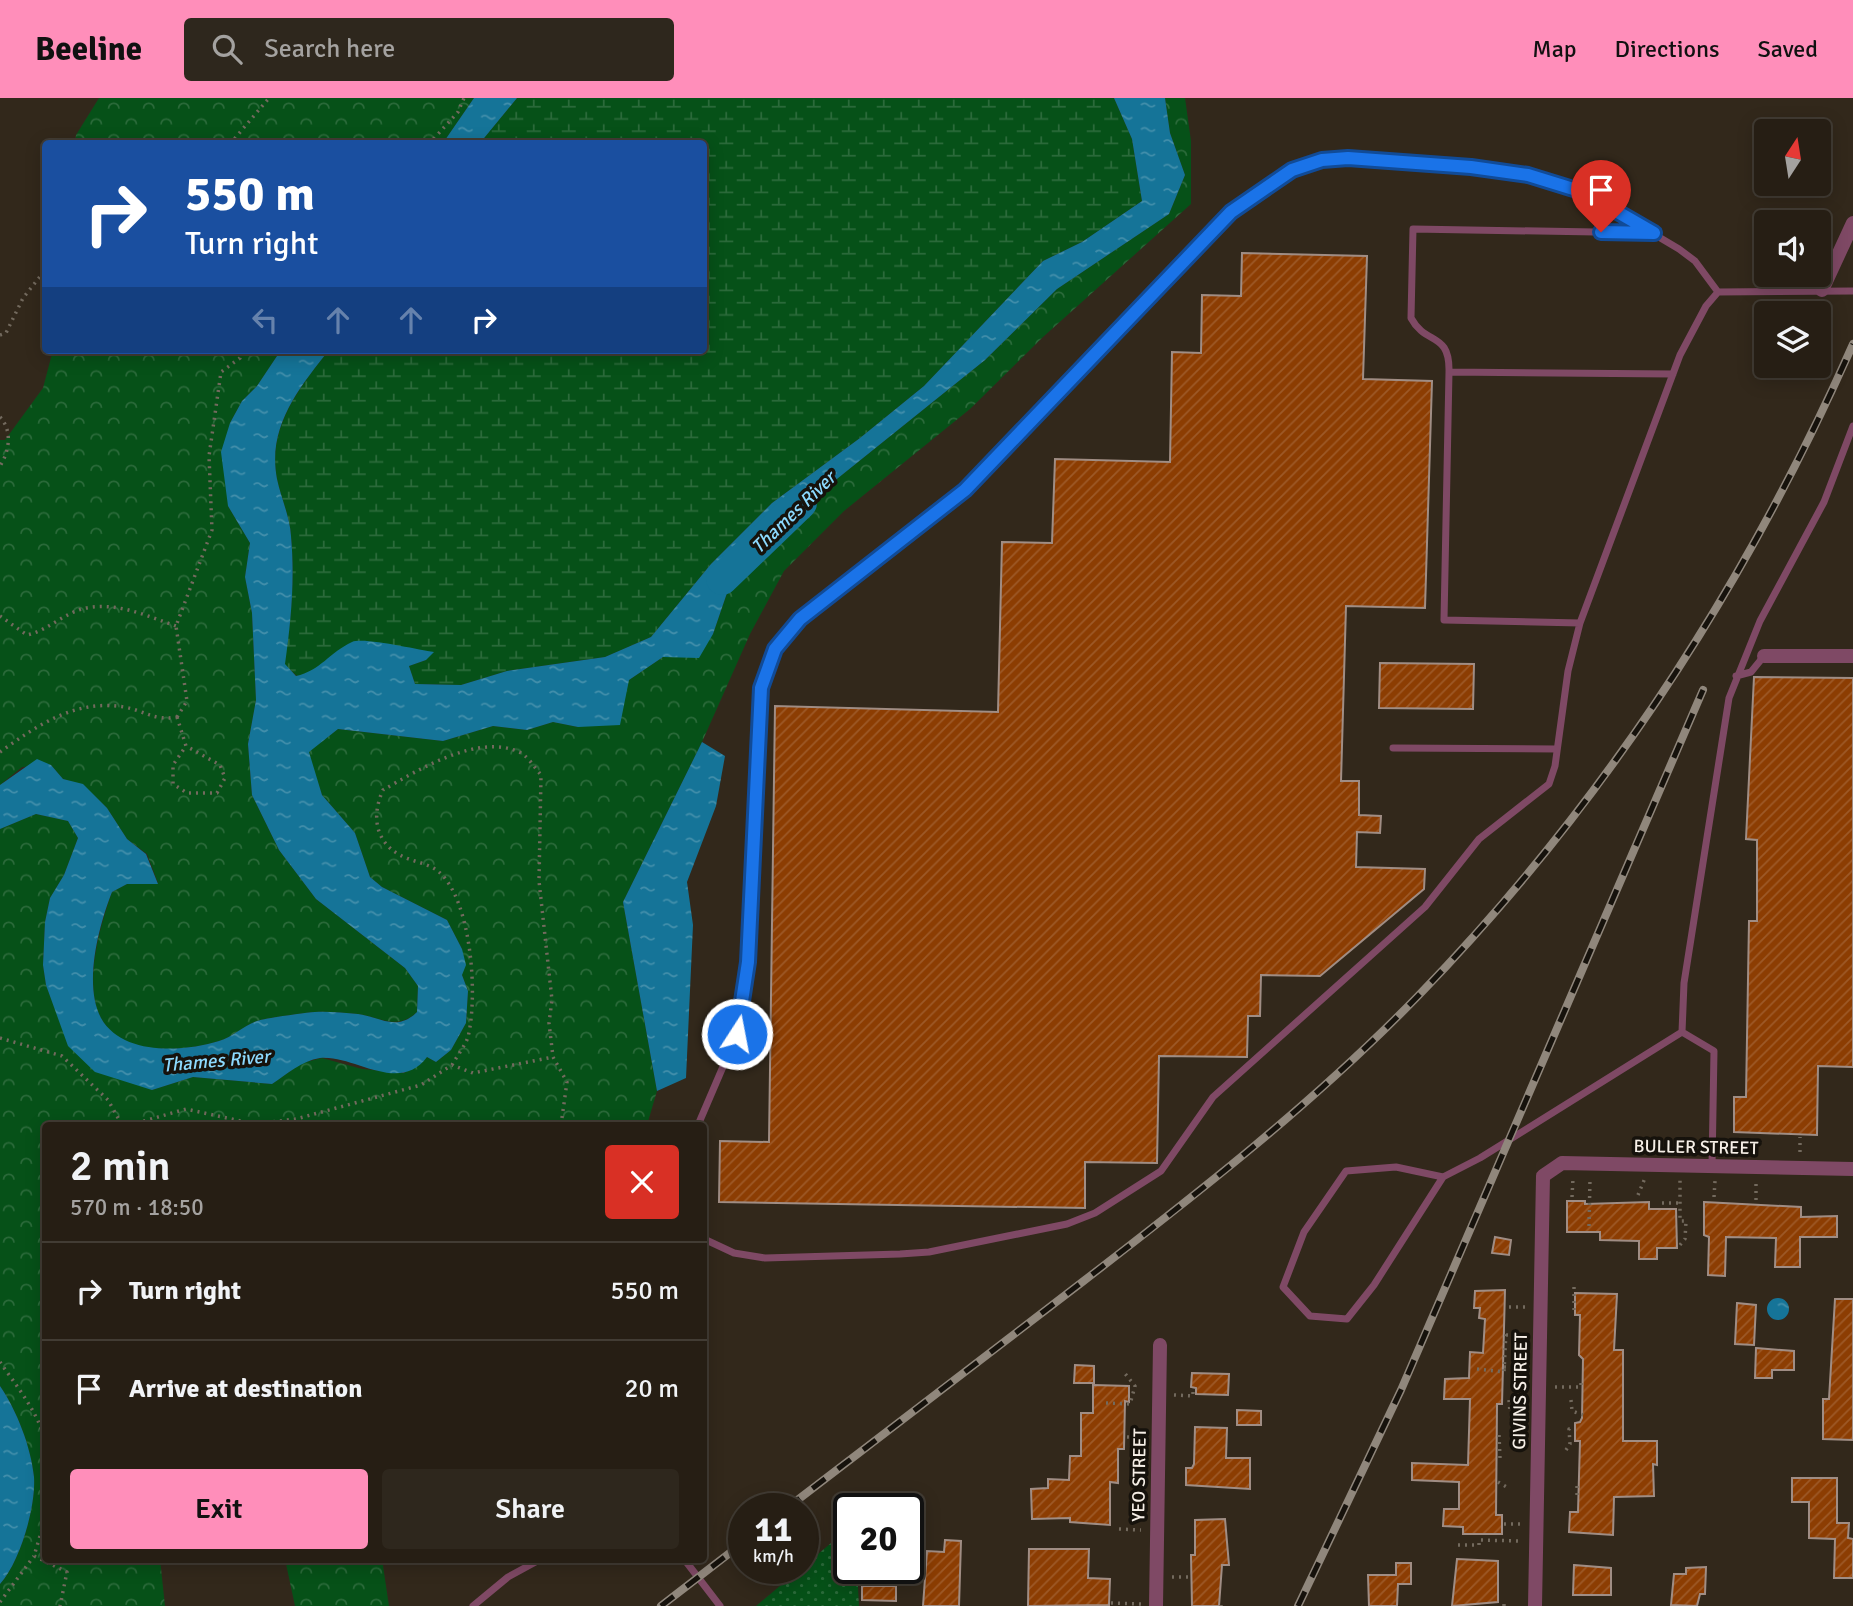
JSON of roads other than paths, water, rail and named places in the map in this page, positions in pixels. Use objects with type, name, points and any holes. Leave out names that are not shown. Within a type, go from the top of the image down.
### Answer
[{"type":"street","points":[[1822,290],[1853,223]]},
{"type":"street","points":[[1764,656],[1853,656]]},
{"type":"street","name":"BULLER STREET","points":[[1543,1176],[1563,1163],[1714,1172],[1853,1169]]},
{"type":"street","name":"GIVINS STREET","points":[[1535,1606],[1543,1176]]},
{"type":"street","name":"YEO STREET","points":[[1150,1605],[1160,1345]]},
{"type":"lane","points":[[699,1122],[737,1034],[742,1007],[748,962],[761,688],[775,649],[800,619],[972,483],[1231,212],[1292,170],[1322,160],[1379,158],[1471,167],[1556,182],[1583,192],[1654,233],[1695,261],[1718,292]]},
{"type":"lane","points":[[1580,623],[1444,620],[1448,350],[1420,330],[1410,314],[1413,229],[1654,233]]},
{"type":"lane","points":[[1718,292],[1853,291]]},
{"type":"lane","points":[[707,1240],[734,1253],[765,1258],[929,1252],[1067,1224],[1095,1213],[1161,1171],[1213,1097],[1425,907],[1495,823],[1549,785],[1568,671],[1580,623],[1673,374],[1696,323],[1718,292]]},
{"type":"lane","points":[[1448,372],[1673,374]]},
{"type":"lane","points":[[1682,1032],[1684,984],[1730,698],[1736,676],[1760,621],[1824,502],[1853,426]]},
{"type":"lane","points":[[1736,676],[1751,672],[1764,656]]},
{"type":"lane","points":[[1393,748],[1557,749]]},
{"type":"lane","points":[[1682,1032],[1714,1051],[1714,1172]]},
{"type":"lane","points":[[1443,1177],[1396,1167],[1346,1171],[1304,1232],[1283,1287],[1310,1316],[1347,1319],[1374,1285],[1443,1177],[1480,1158],[1682,1032]]},
{"type":"lane","points":[[473,1606],[508,1577],[534,1563]]},
{"type":"lane","points":[[687,1563],[720,1606]]},
{"type":"water","points":[[474,98],[517,98],[482,140],[445,140]]},
{"type":"water","points":[[1114,98],[1165,98],[1170,133],[1185,175],[1169,214],[1057,289],[985,360],[756,544],[727,593],[713,634],[699,658],[663,657],[629,680],[620,725],[578,727],[553,722],[527,730],[493,726],[443,741],[338,729],[309,752],[322,795],[355,833],[370,877],[382,887],[447,920],[462,949],[466,965],[462,975],[468,991],[466,1023],[451,1050],[436,1062],[427,1057],[416,1068],[403,1073],[375,1070],[333,1058],[320,1058],[300,1065],[272,1084],[193,1077],[152,1090],[95,1072],[68,1046],[46,985],[43,965],[45,922],[50,898],[64,875],[78,838],[68,821],[36,814],[0,829],[0,785],[37,759],[51,765],[63,779],[83,784],[107,808],[127,839],[146,854],[158,884],[127,884],[112,892],[98,937],[93,972],[96,1004],[101,1018],[123,1039],[138,1045],[172,1049],[219,1041],[257,1021],[276,1017],[331,1012],[358,1014],[395,1022],[410,1018],[417,1012],[418,986],[405,968],[316,899],[279,850],[252,795],[248,744],[256,700],[252,613],[245,577],[250,543],[228,506],[221,452],[230,423],[242,401],[257,386],[278,354],[326,354],[288,409],[281,425],[275,460],[277,479],[289,522],[293,569],[285,664],[296,676],[312,670],[344,646],[359,641],[434,652],[426,660],[409,666],[415,684],[461,685],[507,671],[605,657],[651,637],[711,564],[772,503],[860,438],[924,386],[1043,261],[1082,242],[1142,201],[1132,139]]},
{"type":"water","points":[[702,742],[725,756],[716,806],[687,882],[693,925],[686,1078],[657,1091],[623,902]]},
{"type":"water","points":[[1778,1298],[1788,1305],[1789,1309],[1782,1319],[1778,1320],[1768,1313],[1767,1309],[1774,1299]]},
{"type":"water","points":[[0,1386],[12,1407],[30,1454],[34,1489],[20,1548],[0,1584]]},
{"type":"waterway","name":"Thames River","points":[[722,579],[801,503]]},
{"type":"railway","points":[[807,1493],[1125,1249],[1297,1110],[1379,1035],[1485,923],[1549,848],[1609,770],[1665,689],[1766,521],[1853,344]]},
{"type":"railway","points":[[1298,1606],[1401,1390],[1703,690]]},
{"type":"railway","points":[[661,1606],[728,1554]]}]
